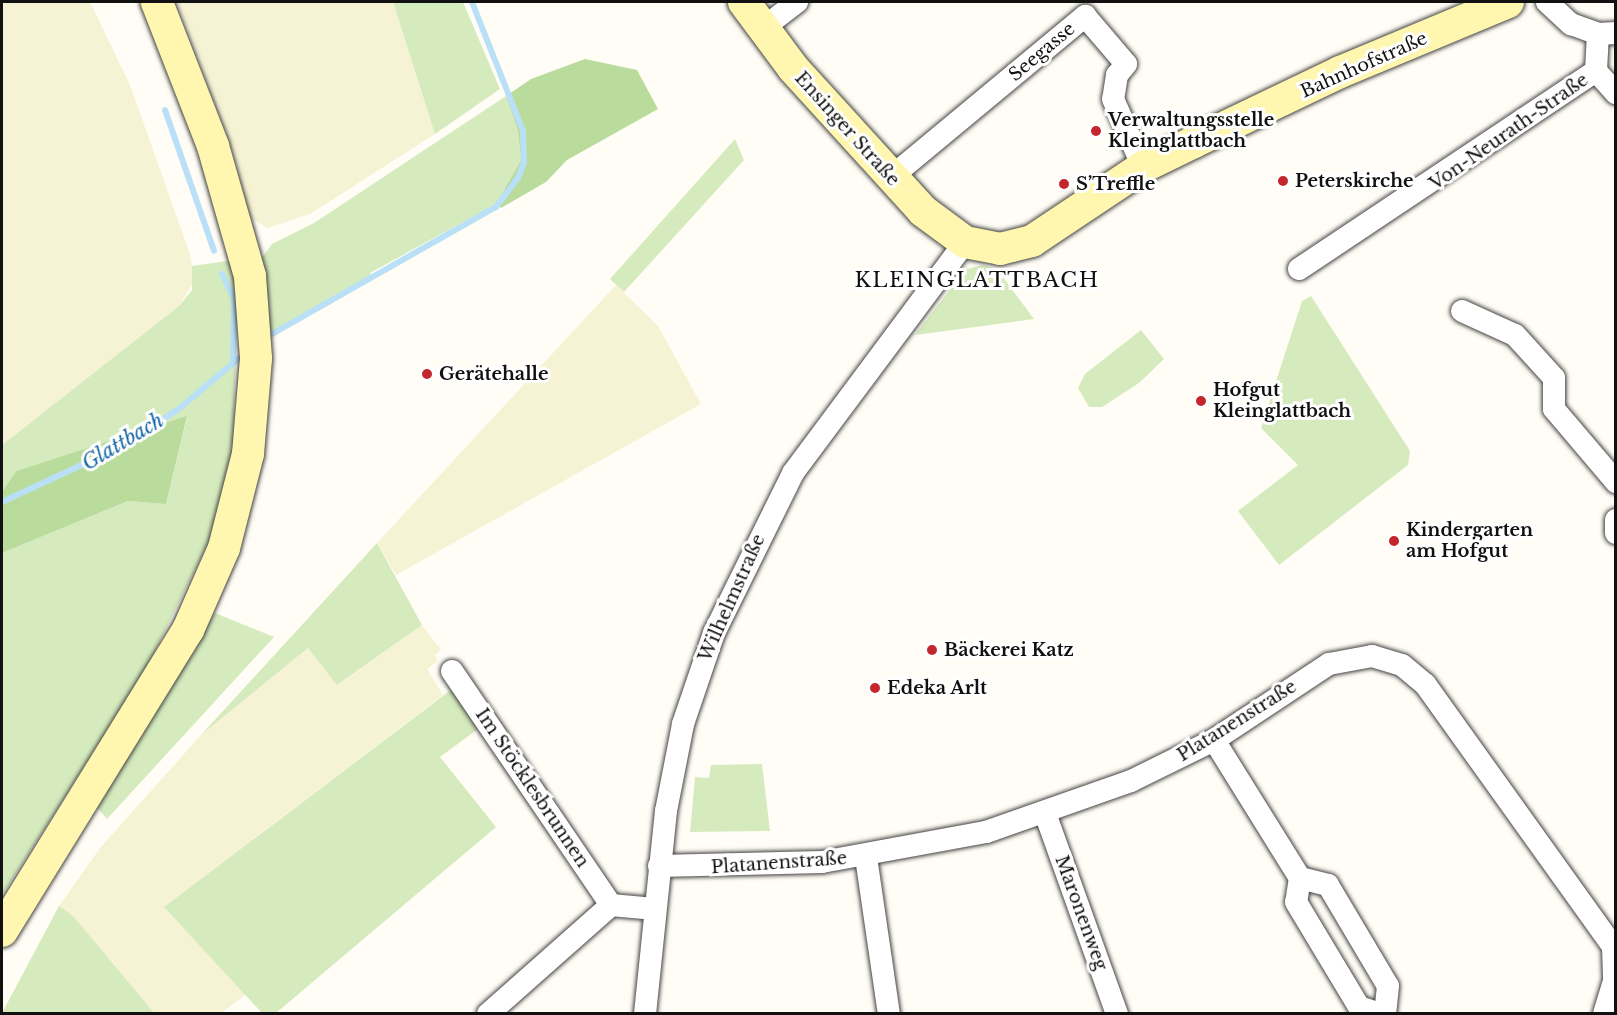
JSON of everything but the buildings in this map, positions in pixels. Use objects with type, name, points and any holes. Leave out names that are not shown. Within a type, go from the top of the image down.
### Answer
[{"type":"main road","points":[[2,931],[203,601],[241,492],[254,413],[256,346],[235,212],[157,2]]},
{"type":"main road","name":"Ensinger Straße","points":[[744,2],[763,28],[890,178],[965,242]]},
{"type":"main road","name":"Bahnhofstraße","points":[[965,242],[1000,249],[1032,241],[1143,167],[1340,72],[1508,2]]},
{"type":"street","points":[[763,28],[797,2]]},
{"type":"street","points":[[1547,2],[1570,24],[1607,34]]},
{"type":"street","name":"Seegasse","points":[[890,178],[1085,16],[1126,64],[1117,75],[1113,99],[1143,167]]},
{"type":"street","name":"Von-Neurath-Straße","points":[[1299,269],[1596,71],[1607,34]]},
{"type":"street","points":[[1596,71],[1616,93]]},
{"type":"street","name":"Wilhelmstraße","points":[[645,1014],[659,866],[692,692],[747,556],[794,473],[965,242]]},
{"type":"street","points":[[1462,311],[1515,335],[1554,378],[1554,409],[1616,482]]},
{"type":"street","points":[[1616,519],[1616,533]]},
{"type":"street","name":"Platanenstraße","points":[[659,866],[778,866],[866,857],[956,839],[1044,813],[1131,781],[1214,740],[1336,662],[1372,656],[1402,665],[1425,684],[1613,948],[1615,981],[1604,1014]]},
{"type":"street","name":"Im Stöcklesbrunnen","points":[[452,671],[611,905]]},
{"type":"street","points":[[1214,740],[1300,878],[1296,902],[1347,988],[1359,1007],[1383,1014],[1388,986],[1328,885],[1300,878]]},
{"type":"street","name":"Maronenweg","points":[[1044,813],[1117,1014]]},
{"type":"street","points":[[866,857],[889,1014]]},
{"type":"street","points":[[488,1014],[611,905],[655,909]]},
{"type":"shaded area","points":[[2,2],[90,2],[130,85],[190,254],[194,281],[179,306],[2,445]]},
{"type":"shaded area","points":[[177,2],[393,2],[435,134],[310,214],[268,228],[249,217],[234,155]]},
{"type":"shaded area","points":[[616,285],[658,326],[701,404],[396,575],[377,543]]},
{"type":"shaded area","points":[[422,625],[441,650],[435,655],[438,661],[427,669],[443,695],[164,907],[247,994],[221,1013],[154,1013],[59,906],[100,848],[201,735],[308,648],[338,685]]},
{"type":"green space","points":[[393,2],[463,2],[500,89],[435,134]]},
{"type":"green space","points":[[585,59],[637,70],[658,109],[567,160],[546,182],[501,208],[496,204],[521,160],[518,131],[506,96],[531,79]]},
{"type":"green space","points":[[506,96],[518,131],[521,160],[496,204],[370,273],[373,278],[269,339],[269,302],[237,310],[233,450],[216,527],[145,671],[2,895],[2,553],[128,501],[166,504],[187,417],[16,471],[2,492],[2,445],[179,306],[192,290],[192,266],[263,256],[272,244],[314,223]]},
{"type":"green space","points":[[735,139],[744,160],[624,292],[610,279]]},
{"type":"green space","points":[[983,265],[997,269],[1034,319],[915,335],[966,269]]},
{"type":"green space","points":[[1311,296],[1410,451],[1408,465],[1279,565],[1238,511],[1298,465],[1261,428],[1302,301]]},
{"type":"green space","points":[[1141,330],[1164,359],[1139,383],[1102,407],[1089,407],[1078,388],[1085,374]]},
{"type":"green space","points":[[187,416],[166,504],[128,501],[2,553],[2,492],[16,471]]},
{"type":"green space","points":[[377,543],[422,625],[337,685],[308,648],[201,735]]},
{"type":"green space","points":[[215,613],[274,637],[107,819],[94,804]]},
{"type":"green space","points":[[456,686],[482,726],[440,757],[496,827],[276,1013],[262,1013],[164,907]]},
{"type":"green space","points":[[762,764],[770,831],[690,832],[695,777],[709,778],[711,765]]},
{"type":"green space","points":[[59,906],[73,916],[154,1013],[2,1013]]},
{"type":"waterway","points":[[265,338],[496,207],[518,178],[524,162],[523,131],[472,2]]},
{"type":"waterway","points":[[165,110],[214,251]]},
{"type":"waterway","points":[[222,274],[234,299],[233,362]]},
{"type":"waterway","name":"Glattbach","points":[[2,502],[124,445],[180,408],[245,353]]},
{"type":"place","name":"Verwaltungsstelle Kleinglattbach","points":[[1096,131]]},
{"type":"place","name":"Peterskirche","points":[[1283,181]]},
{"type":"place","name":"S’Treffle","points":[[1064,184]]},
{"type":"place","name":"Gerätehalle","points":[[427,374]]},
{"type":"place","name":"Hofgut Kleinglattbach","points":[[1201,401]]},
{"type":"place","name":"Kindergarten am Hofgut","points":[[1394,541]]},
{"type":"place","name":"Bäckerei Katz","points":[[932,650]]},
{"type":"place","name":"Edeka Arlt","points":[[875,688]]},
{"type":"district","name":"KLEINGLATTBACH","points":[[977,280]]}]
